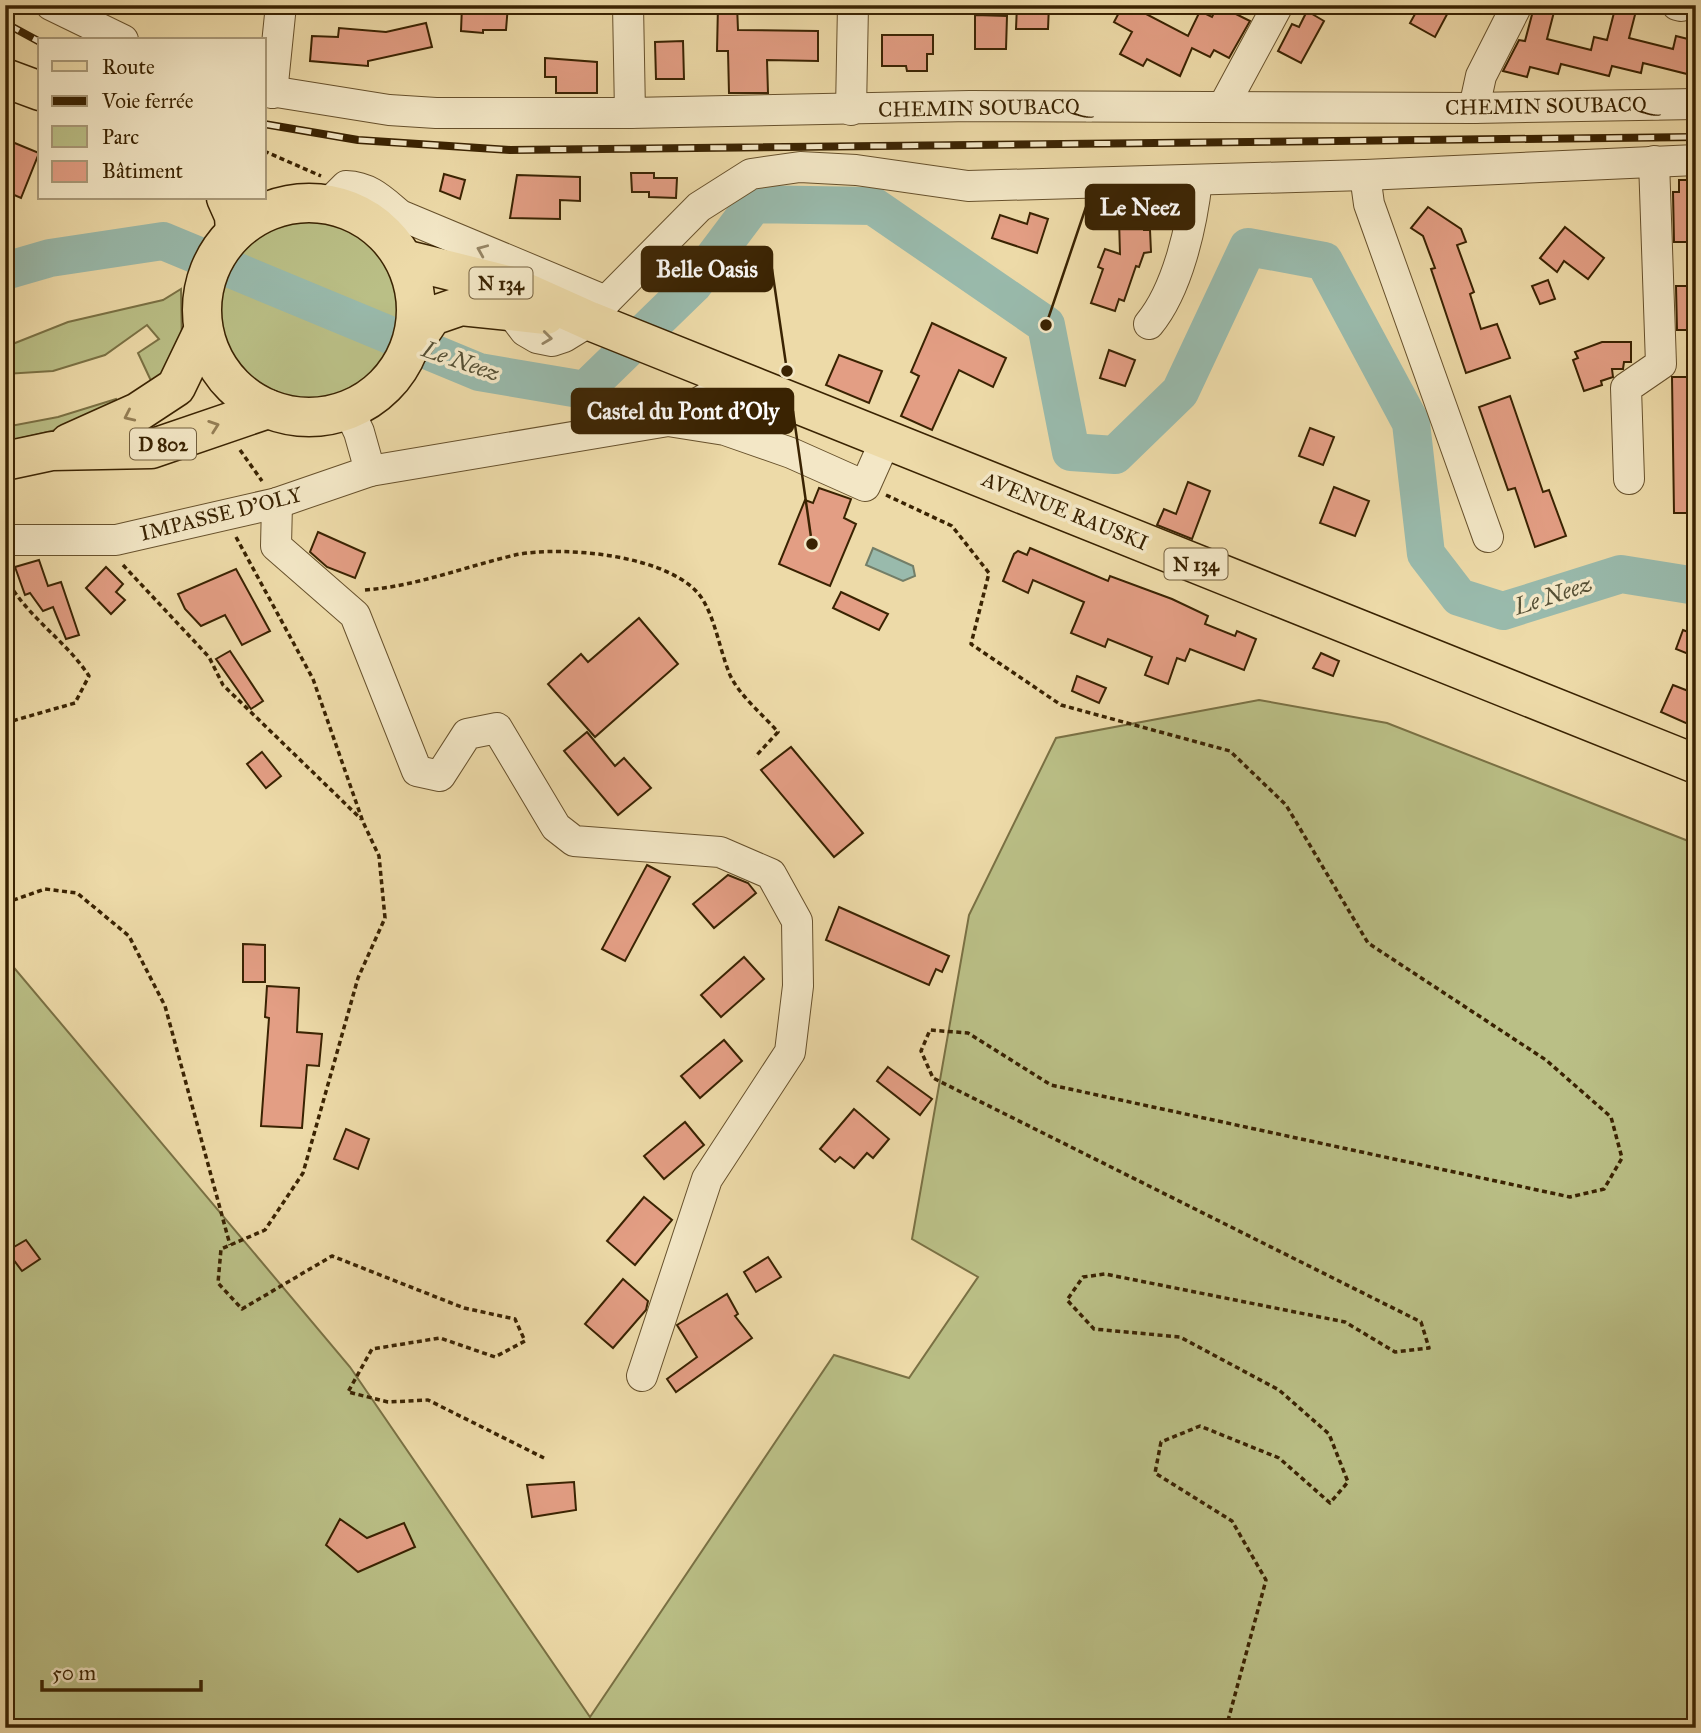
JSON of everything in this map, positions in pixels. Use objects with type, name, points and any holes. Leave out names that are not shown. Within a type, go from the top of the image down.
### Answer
[{"type":"main road","points":[[5,78],[38,90]]},
{"type":"main road","points":[[307,195],[354,214],[393,241],[410,270],[418,313],[408,352],[380,389],[349,411],[328,417],[298,417],[268,409],[227,380],[212,359],[203,316],[206,275],[231,215],[261,213],[307,195]]},
{"type":"main road","name":"AVENUE RAUSKI","points":[[410,270],[512,286],[603,317],[697,363],[1696,764]]},
{"type":"main road","name":"AVENUE RAUSKI","points":[[408,352],[432,316],[461,306],[603,317]]},
{"type":"main road","name":"D 802","points":[[52,451],[138,412],[176,387],[203,316]]},
{"type":"main road","name":"D 802","points":[[5,461],[52,451],[150,449],[268,409]]},
{"type":"street","points":[[51,5],[86,14],[120,38]]},
{"type":"street","points":[[268,92],[281,5]]},
{"type":"street","points":[[628,5],[630,113]]},
{"type":"street","points":[[851,110],[853,5]]},
{"type":"street","points":[[1223,107],[1278,5]]},
{"type":"street","points":[[1474,108],[1481,76],[1517,5]]},
{"type":"street","name":"CHEMIN SOUBACQ","points":[[268,92],[389,110],[630,113],[970,106],[1474,108],[1696,104]]},
{"type":"street","points":[[307,195],[360,187],[373,192],[400,215],[567,287],[603,317],[699,207],[751,174],[800,167],[968,186],[1364,175],[1696,160]]},
{"type":"street","points":[[1629,479],[1626,388],[1661,364],[1654,161]]},
{"type":"street","points":[[1364,175],[1369,204],[1488,537]]},
{"type":"street","points":[[1149,324],[1162,309],[1193,219],[1197,180]]},
{"type":"street","points":[[668,421],[738,379]]},
{"type":"street","points":[[349,411],[359,432],[370,471]]},
{"type":"street","points":[[668,421],[725,430],[791,453],[865,485],[886,439]]},
{"type":"street","name":"IMPASSE D'OLY","points":[[5,540],[116,540],[277,503],[370,471],[668,421]]},
{"type":"street","points":[[277,503],[276,546],[355,615],[416,771],[440,776],[467,734],[497,728],[556,827],[574,841],[720,852],[771,874],[797,921],[798,986],[790,1052],[707,1179],[642,1376]]},
{"type":"path","points":[[266,153],[307,195]]},
{"type":"path","points":[[221,423],[277,503]]},
{"type":"path","points":[[865,485],[952,526],[989,573],[971,645],[1062,705],[1230,751],[1286,805],[1368,943],[1546,1060],[1611,1117],[1622,1158],[1604,1189],[1570,1197],[1051,1085],[968,1033],[930,1030],[921,1051],[933,1078],[1421,1322],[1429,1348],[1395,1352],[1345,1322],[1105,1274],[1083,1277],[1067,1300],[1094,1329],[1180,1337],[1279,1390],[1329,1434],[1348,1482],[1330,1503],[1279,1458],[1200,1426],[1161,1442],[1155,1473],[1232,1521],[1266,1580],[1226,1728]]},
{"type":"path","points":[[225,517],[313,679],[363,822],[379,856],[385,918],[358,978],[303,1173],[265,1230],[221,1249],[218,1283],[242,1309],[332,1256],[464,1308],[515,1319],[525,1341],[495,1357],[440,1338],[372,1349],[348,1392],[388,1402],[428,1400],[544,1458]]},
{"type":"path","points":[[116,540],[121,563],[209,657],[223,685],[363,822]]},
{"type":"path","points":[[361,590],[393,588],[517,555],[562,551],[618,557],[667,570],[702,599],[732,678],[778,732],[755,757]]},
{"type":"path","points":[[5,576],[17,599],[73,652],[89,676],[75,703],[5,723]]},
{"type":"path","points":[[5,903],[45,889],[77,893],[129,936],[165,1006],[230,1245]]},
{"type":"path","points":[[5,1205],[13,1217]]},
{"type":"green space","points":[[309,219],[344,226],[374,246],[394,276],[401,311],[394,346],[374,376],[344,396],[309,403],[274,396],[244,376],[224,346],[217,311],[224,276],[244,246],[274,226]]},
{"type":"green space","points":[[181,289],[182,347],[153,385],[138,353],[159,339],[147,325],[105,355],[53,371],[5,374],[5,347],[68,322],[163,300]]},
{"type":"green space","points":[[116,399],[119,409],[107,418],[5,442],[5,427],[58,417]]},
{"type":"green space","points":[[1259,700],[1387,723],[1696,844],[1696,1728],[5,1728],[5,957],[350,1367],[590,1717],[834,1355],[909,1378],[978,1277],[912,1239],[969,915],[1056,738]]},
{"type":"shaded area","points":[[873,548],[913,566],[915,576],[903,581],[866,565]]},
{"type":"building","points":[[508,5],[506,30],[483,30],[483,33],[461,31],[462,6]]},
{"type":"building","points":[[718,5],[737,5],[738,30],[818,31],[818,61],[767,60],[768,93],[729,93],[728,51],[717,51]]},
{"type":"building","points":[[1017,5],[1049,5],[1048,29],[1016,29]]},
{"type":"building","points":[[1123,5],[1129,5],[1188,36],[1200,11],[1212,17],[1218,5],[1250,21],[1229,58],[1214,50],[1210,57],[1192,48],[1180,76],[1147,59],[1143,66],[1120,54],[1132,32],[1114,22]]},
{"type":"building","points":[[1420,5],[1452,5],[1435,37],[1410,23]]},
{"type":"building","points":[[1616,5],[1636,11],[1629,38],[1673,49],[1676,36],[1696,41],[1696,66],[1691,75],[1643,63],[1641,73],[1612,66],[1609,76],[1561,64],[1558,74],[1530,67],[1527,77],[1503,71],[1519,40],[1525,41],[1534,7],[1554,12],[1547,39],[1591,50],[1594,37],[1607,40]]},
{"type":"building","points":[[1307,11],[1324,21],[1301,63],[1278,51],[1292,24],[1299,27]]},
{"type":"building","points":[[975,15],[1007,16],[1006,49],[975,49]]},
{"type":"building","points":[[426,23],[432,47],[368,61],[368,66],[310,61],[312,36],[338,37],[339,28],[386,32]]},
{"type":"building","points":[[882,35],[933,35],[933,54],[927,54],[927,71],[907,71],[906,66],[882,66]]},
{"type":"building","points":[[683,41],[684,79],[656,79],[655,42]]},
{"type":"building","points":[[545,58],[597,62],[597,93],[556,93],[556,77],[545,77]]},
{"type":"building","points":[[5,139],[38,153],[38,156],[21,198],[5,191]]},
{"type":"building","points":[[631,173],[654,173],[654,178],[677,178],[676,198],[649,197],[649,192],[632,192]]},
{"type":"building","points":[[444,174],[465,180],[460,199],[440,191]]},
{"type":"building","points":[[517,175],[580,177],[580,201],[560,200],[560,219],[510,218]]},
{"type":"building","points":[[1679,180],[1696,180],[1696,201],[1690,201],[1690,242],[1674,242],[1673,192],[1679,192]]},
{"type":"building","points":[[1428,207],[1461,229],[1466,242],[1457,245],[1474,292],[1470,294],[1481,329],[1497,324],[1510,358],[1466,373],[1431,269],[1435,268],[1423,236],[1411,228]]},
{"type":"building","points":[[1030,213],[1048,219],[1037,253],[992,238],[1000,215],[1027,224]]},
{"type":"building","points":[[1119,219],[1143,219],[1144,230],[1150,230],[1151,252],[1144,253],[1139,267],[1136,266],[1124,301],[1119,299],[1115,311],[1091,303],[1103,269],[1098,267],[1105,249],[1120,254]]},
{"type":"building","points":[[1565,227],[1604,258],[1588,279],[1564,261],[1557,272],[1540,258]]},
{"type":"building","points":[[1548,280],[1555,299],[1540,304],[1532,286]]},
{"type":"building","points":[[1676,286],[1696,286],[1696,330],[1677,330]]},
{"type":"building","points":[[932,323],[1006,358],[993,387],[959,370],[932,430],[901,416],[919,376],[911,372]]},
{"type":"building","points":[[1602,342],[1631,342],[1631,362],[1624,362],[1623,369],[1612,369],[1613,377],[1601,381],[1602,385],[1584,391],[1573,360],[1578,358],[1575,352]]},
{"type":"building","points":[[1109,350],[1135,360],[1125,386],[1100,378]]},
{"type":"building","points":[[839,355],[882,371],[869,403],[826,385]]},
{"type":"building","points":[[1672,377],[1696,377],[1696,513],[1674,513]]},
{"type":"building","points":[[1510,396],[1543,492],[1549,490],[1566,536],[1535,547],[1515,488],[1508,490],[1479,407]]},
{"type":"building","points":[[1310,428],[1334,437],[1323,465],[1299,456]]},
{"type":"building","points":[[1188,482],[1210,491],[1192,539],[1157,525],[1164,509],[1176,514]]},
{"type":"building","points":[[1334,487],[1369,501],[1355,536],[1320,523]]},
{"type":"building","points":[[819,488],[851,499],[844,518],[856,524],[830,586],[779,564],[805,500],[813,503]]},
{"type":"building","points":[[318,532],[365,553],[355,578],[327,567],[310,552]]},
{"type":"building","points":[[1030,548],[1108,581],[1110,576],[1172,599],[1208,616],[1205,624],[1235,636],[1237,631],[1256,639],[1244,670],[1190,649],[1185,661],[1177,658],[1168,684],[1145,675],[1152,657],[1108,639],[1105,647],[1071,633],[1084,602],[1033,580],[1028,593],[1003,581],[1014,554],[1018,551],[1027,555]]},
{"type":"building","points":[[39,560],[48,586],[61,582],[79,635],[66,639],[53,607],[43,611],[30,593],[25,595],[15,567]]},
{"type":"building","points":[[106,567],[123,584],[116,592],[125,600],[111,614],[86,588]]},
{"type":"building","points":[[236,569],[270,631],[242,645],[225,615],[201,626],[185,609],[178,594]]},
{"type":"building","points":[[841,592],[888,614],[879,630],[833,608]]},
{"type":"building","points":[[639,618],[678,664],[595,737],[548,684],[581,654],[588,662]]},
{"type":"building","points":[[1683,630],[1696,635],[1696,657],[1676,649]]},
{"type":"building","points":[[230,651],[263,701],[251,709],[216,659]]},
{"type":"building","points":[[1321,653],[1339,661],[1333,676],[1313,668]]},
{"type":"building","points":[[1077,676],[1106,688],[1099,703],[1072,691]]},
{"type":"building","points":[[1673,685],[1696,694],[1696,707],[1688,724],[1661,712]]},
{"type":"building","points":[[587,732],[615,766],[624,758],[651,788],[618,815],[564,751]]},
{"type":"building","points":[[791,747],[863,833],[834,857],[761,770]]},
{"type":"building","points":[[262,752],[281,776],[266,788],[247,764]]},
{"type":"building","points":[[647,865],[670,877],[625,961],[602,949]]},
{"type":"building","points":[[728,875],[748,883],[756,893],[714,928],[693,904]]},
{"type":"building","points":[[839,907],[949,956],[942,972],[936,969],[929,985],[826,940]]},
{"type":"building","points":[[243,944],[265,945],[265,982],[243,982]]},
{"type":"building","points":[[744,957],[764,979],[721,1017],[701,995]]},
{"type":"building","points":[[267,986],[299,988],[297,1032],[322,1034],[319,1066],[307,1065],[302,1128],[261,1126],[269,1018],[265,1017]]},
{"type":"building","points":[[724,1040],[742,1061],[700,1098],[681,1076]]},
{"type":"building","points":[[888,1067],[932,1099],[920,1115],[877,1081]]},
{"type":"building","points":[[854,1109],[889,1139],[873,1158],[867,1153],[854,1168],[840,1157],[835,1162],[820,1149]]},
{"type":"building","points":[[685,1122],[704,1145],[664,1179],[644,1156]]},
{"type":"building","points":[[346,1129],[369,1139],[358,1169],[334,1159]]},
{"type":"building","points":[[644,1197],[672,1220],[635,1265],[607,1241]]},
{"type":"building","points":[[26,1240],[40,1259],[22,1271],[7,1251]]},
{"type":"building","points":[[768,1257],[781,1277],[756,1292],[744,1272]]},
{"type":"building","points":[[623,1279],[648,1301],[646,1310],[613,1348],[585,1324]]},
{"type":"building","points":[[727,1294],[738,1314],[735,1316],[752,1338],[676,1392],[667,1379],[697,1357],[677,1325]]},
{"type":"building","points":[[574,1482],[576,1510],[532,1517],[527,1485]]},
{"type":"building","points":[[340,1519],[367,1538],[404,1523],[415,1547],[358,1572],[326,1545]]},
{"type":"waterway","name":"Le Neez","points":[[5,271],[50,258],[163,241],[479,372],[585,390],[693,285],[754,204],[873,206],[1046,325],[1071,452],[1115,455],[1180,392],[1248,247],[1324,261],[1411,423],[1426,554],[1459,597],[1503,611],[1621,574],[1696,586]]},
{"type":"railway","points":[[5,23],[38,41]]},
{"type":"railway","points":[[266,124],[358,140],[510,150],[1696,137]]},
{"type":"place","name":"Le Neez","points":[[1046,325]]},
{"type":"place","name":"Belle Oasis","points":[[787,371]]},
{"type":"place","name":"Castel du Pont d'Oly","points":[[812,544]]}]
